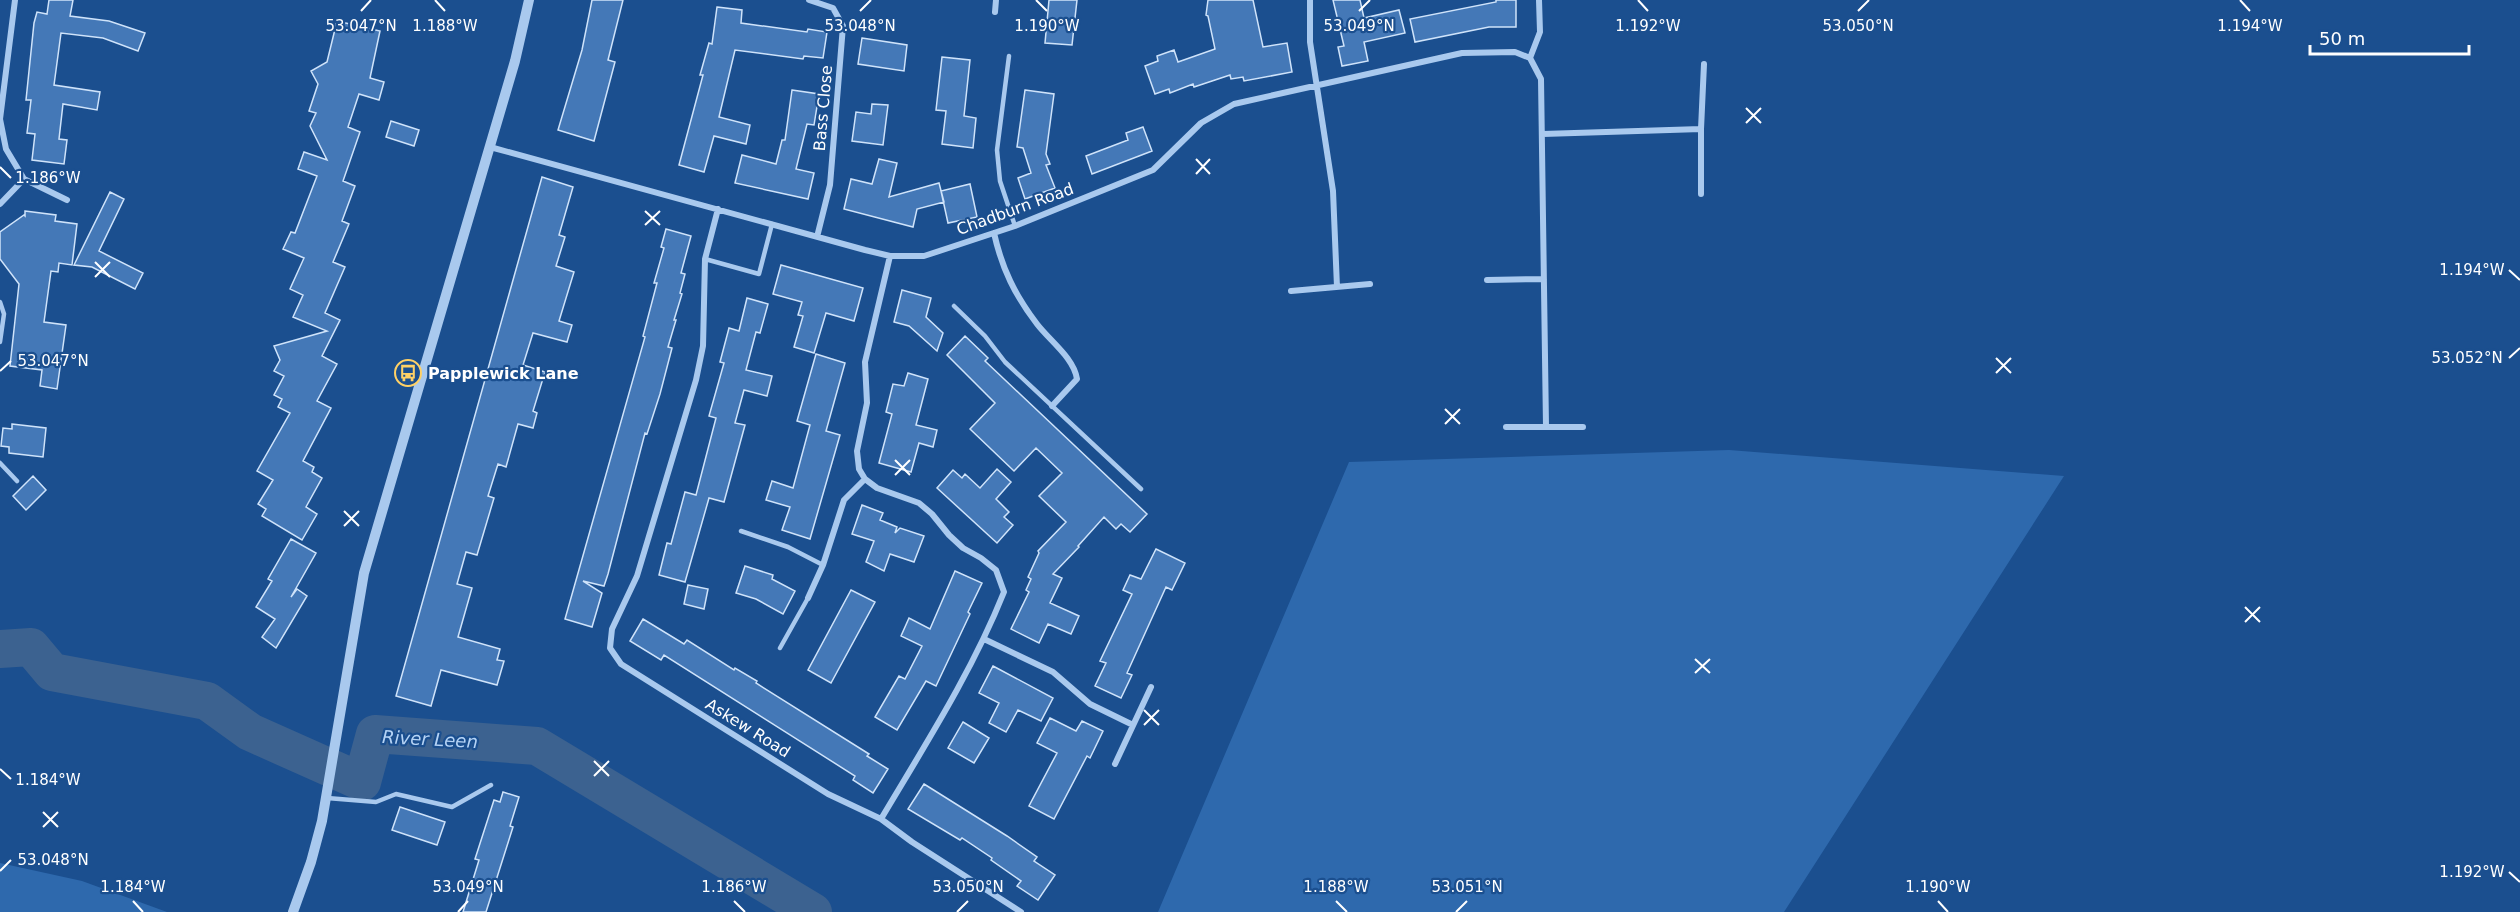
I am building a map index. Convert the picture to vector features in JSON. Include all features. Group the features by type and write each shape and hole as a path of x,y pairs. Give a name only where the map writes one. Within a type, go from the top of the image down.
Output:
{"street":[{"path":"15,0 0,119 6,149 24,179 67,200"},
{"path":"293,912 311,862 327,798 364,573 515,61 529,0"},
{"name":"Bass Close","path":"808,0 833,8 843,26 830,185 817,237"},
{"path":"995,12 996,0"},
{"path":"1310,0 1310,42 1333,191 1337,286"},
{"path":"1539,0 1540,32 1530,58 1541,79 1546,426"},
{"name":"Chadburn Road","path":"490,147 890,256 924,256 1016,226 1153,170 1201,123 1234,104 1462,53 1515,52 1530,58"},
{"path":"1701,194 1704,64"},
{"path":"1543,134 1701,129"},
{"path":"0,204 24,179"},
{"path":"705,259 718,210"},
{"path":"994,233 1001,263 1013,288 1037,324 1076,369 1077,379 1052,406"},
{"path":"881,819 984,639 1004,592 996,570 963,548 919,502 877,488 865,479 859,469 857,451 867,403 865,362 890,256"},
{"name":"Askew Road","path":"705,259 703,346 696,380 637,576 626,605 612,629 610,648 621,664 828,794 881,819 912,842 1021,912"},
{"path":"1487,280 1544,279"},
{"path":"1291,291 1370,284"},
{"path":"1506,427 1583,426"},
{"path":"808,598 823,565 844,500 865,479"},
{"path":"984,639 1053,672 1090,704 1133,725"},
{"path":"1115,764 1151,687"}],"lane":[{"path":"1009,56 997,150 1000,181 1016,226"},
{"path":"705,259 759,274 772,225"},
{"path":"0,302 4,314 0,342"},
{"path":"954,306 985,336 1005,362 1141,489"},
{"path":"0,463 17,481"},
{"path":"741,531 788,547 823,565"},
{"path":"780,648 808,598"},
{"path":"327,798 376,802 396,794 452,807 491,785"}],"shaded area":[{"path":"1729,450 2064,476 1784,912 1158,912 1349,462"},
{"path":"0,863 82,881 167,912 0,912"}],"building":[{"path":"49,0 73,0 70,16 109,21 145,33 138,51 103,38 61,33 54,85 100,92 97,110 63,104 59,139 67,140 64,164 32,160 35,134 27,133 31,100 26,100 34,23 37,12 47,14"},
{"path":"592,0 623,0 608,60 615,62 594,141 558,130 582,50"},
{"path":"1049,0 1077,0 1072,45 1045,43"},
{"path":"1208,0 1253,0 1263,47 1287,43 1292,72 1244,81 1243,77 1231,79 1230,75 1194,87 1193,84 1170,93 1169,89 1155,94 1145,66 1158,61 1157,56 1174,50 1178,62 1215,49 1206,15"},
{"path":"1333,0 1360,0 1364,18 1399,10 1405,33 1364,42 1368,61 1342,66 1338,47 1344,46"},
{"path":"1496,0 1516,0 1516,27 1489,27 1415,42 1410,19 1496,2"},
{"path":"717,7 742,10 741,23 807,32 808,29 827,32 823,58 804,56 803,59 735,50 719,117 750,125 746,144 714,136 704,172 679,165 703,75 700,75 709,43 712,44"},
{"path":"337,21 380,31 370,78 384,82 379,100 359,94 348,127 360,132 343,181 355,186 342,221 349,224 333,262 345,267 325,313 340,320 322,356 337,364 317,401 331,408 303,461 314,467 312,472 322,478 306,507 317,514 302,540 262,516 266,509 258,504 273,480 257,471 290,413 278,407 282,399 274,395 284,376 274,371 280,360 274,346 327,331 293,317 303,295 290,289 304,258 283,249 291,232 295,233 317,176 298,169 304,152 327,160 310,126 316,113 309,111 318,84 311,71 327,62"},
{"path":"862,38 907,45 904,71 858,64"},
{"path":"942,57 970,60 964,116 976,118 973,148 942,144 946,111 936,110"},
{"path":"792,90 819,94 814,125 807,124 796,169 814,173 808,199 735,183 742,155 776,164 782,140 785,140"},
{"path":"1025,90 1054,94 1046,154 1050,164 1046,165 1055,188 1025,199 1018,178 1031,173 1023,148 1017,147"},
{"path":"872,104 888,105 883,145 852,141 856,112 871,114"},
{"path":"391,121 419,130 414,146 386,137"},
{"path":"1143,127 1152,151 1092,174 1086,156 1128,140 1126,133"},
{"path":"879,159 897,163 889,197 939,183 944,202 917,209 913,227 844,209 851,179 872,184"},
{"path":"542,177 573,187 559,235 565,237 556,266 574,272 559,321 572,325 567,342 533,333 523,365 545,372 533,411 537,413 533,428 518,424 506,467 498,464 488,496 494,498 477,555 466,552 457,584 472,588 458,637 500,649 497,660 504,661 497,685 441,670 431,706 396,696"},
{"path":"970,184 977,217 948,223 941,191"},
{"path":"110,192 124,199 99,251 143,273 135,289 92,267 74,265"},
{"path":"25,211 56,215 55,221 77,224 72,265 59,263 58,272 51,271 44,322 66,325 57,389 40,386 42,370 10,366 19,284 0,259 0,232 25,216"},
{"path":"666,229 691,236 681,273 685,274 680,293 682,294 668,347 672,348 660,394 647,434 645,433 604,586 583,581 602,593 592,627 565,619 645,337 643,336 657,283 654,283 664,248 661,247"},
{"path":"781,265 863,288 854,321 826,313 814,353 794,347 803,316 798,315 802,302 773,294"},
{"path":"902,290 931,298 926,317 943,333 937,351 909,326 894,322"},
{"path":"747,298 768,304 760,333 756,332 746,370 772,376 767,396 744,390 735,423 745,425 724,502 709,498 685,582 659,575 667,543 671,544 685,492 696,495 716,418 709,416 724,363 720,362 729,328 739,331"},
{"path":"965,336 988,358 985,361 1147,514 1130,532 1121,524 1116,529 1104,517 1053,574 1062,578 1050,603 1079,616 1071,634 1048,624 1039,643 1011,629 1029,592 1026,590 1031,579 1028,577 1038,551 1066,522 1039,496 1062,473 1036,448 1014,471 970,429 995,403 947,355"},
{"path":"816,354 845,363 826,431 840,435 810,539 782,530 790,507 766,500 772,481 793,488 810,425 797,421"},
{"path":"908,373 928,379 916,425 937,430 933,447 919,443 911,472 879,463 892,414 886,412 893,384 904,386"},
{"path":"12,424 46,428 43,457 9,453 9,447 1,446 3,428 12,429"},
{"path":"997,469 1011,482 996,499 1009,512 1004,517 1013,525 997,543 937,488 953,470 962,478 965,474 980,488"},
{"path":"33,476 46,490 26,510 13,496"},
{"path":"862,505 883,513 880,520 897,527 895,533 900,528 924,536 914,562 890,554 884,571 866,562 874,541 852,534"},
{"path":"291,539 316,553 291,597 297,589 307,596 276,648 262,637 275,619 256,607 272,581 268,579"},
{"path":"1156,549 1185,563 1172,590 1166,587 1127,673 1132,675 1121,698 1095,686 1106,663 1100,661 1132,594 1123,590 1130,575 1141,579"},
{"path":"745,566 773,575 772,579 795,591 783,614 756,599 736,593"},
{"path":"955,571 982,583 936,686 926,681 897,730 875,717 899,676 905,679 922,646 901,636 909,618 930,629"},
{"path":"688,585 708,589 704,609 684,604"},
{"path":"851,590 875,602 831,683 808,670"},
{"path":"643,619 684,644 687,640 734,670 735,668 757,681 756,683 869,754 867,756 888,769 873,793 853,780 855,776 664,655 661,660 630,641"},
{"path":"993,666 1053,698 1041,721 1018,710 1006,732 989,723 999,703 979,693"},
{"path":"1050,718 1076,731 1082,721 1103,731 1090,758 1087,756 1054,819 1029,806 1057,753 1037,743"},
{"path":"963,722 989,738 974,763 948,748"},
{"path":"924,784 1007,836 1037,857 1034,861 1055,875 1038,900 1017,886 1021,881 991,860 992,858 962,838 960,840 908,809"},
{"path":"503,792 519,797 510,826 513,827 486,912 463,912 479,860 475,859 494,800 500,802"},
{"path":"400,807 445,822 437,845 392,830"}],"waterway":[{"name":"River Leen","path":"0,649 31,647 52,672 207,701 250,732 362,782 375,734 537,746 813,912"}],"place":[{"name":"Papplewick Lane","path":"408,373"}]}
